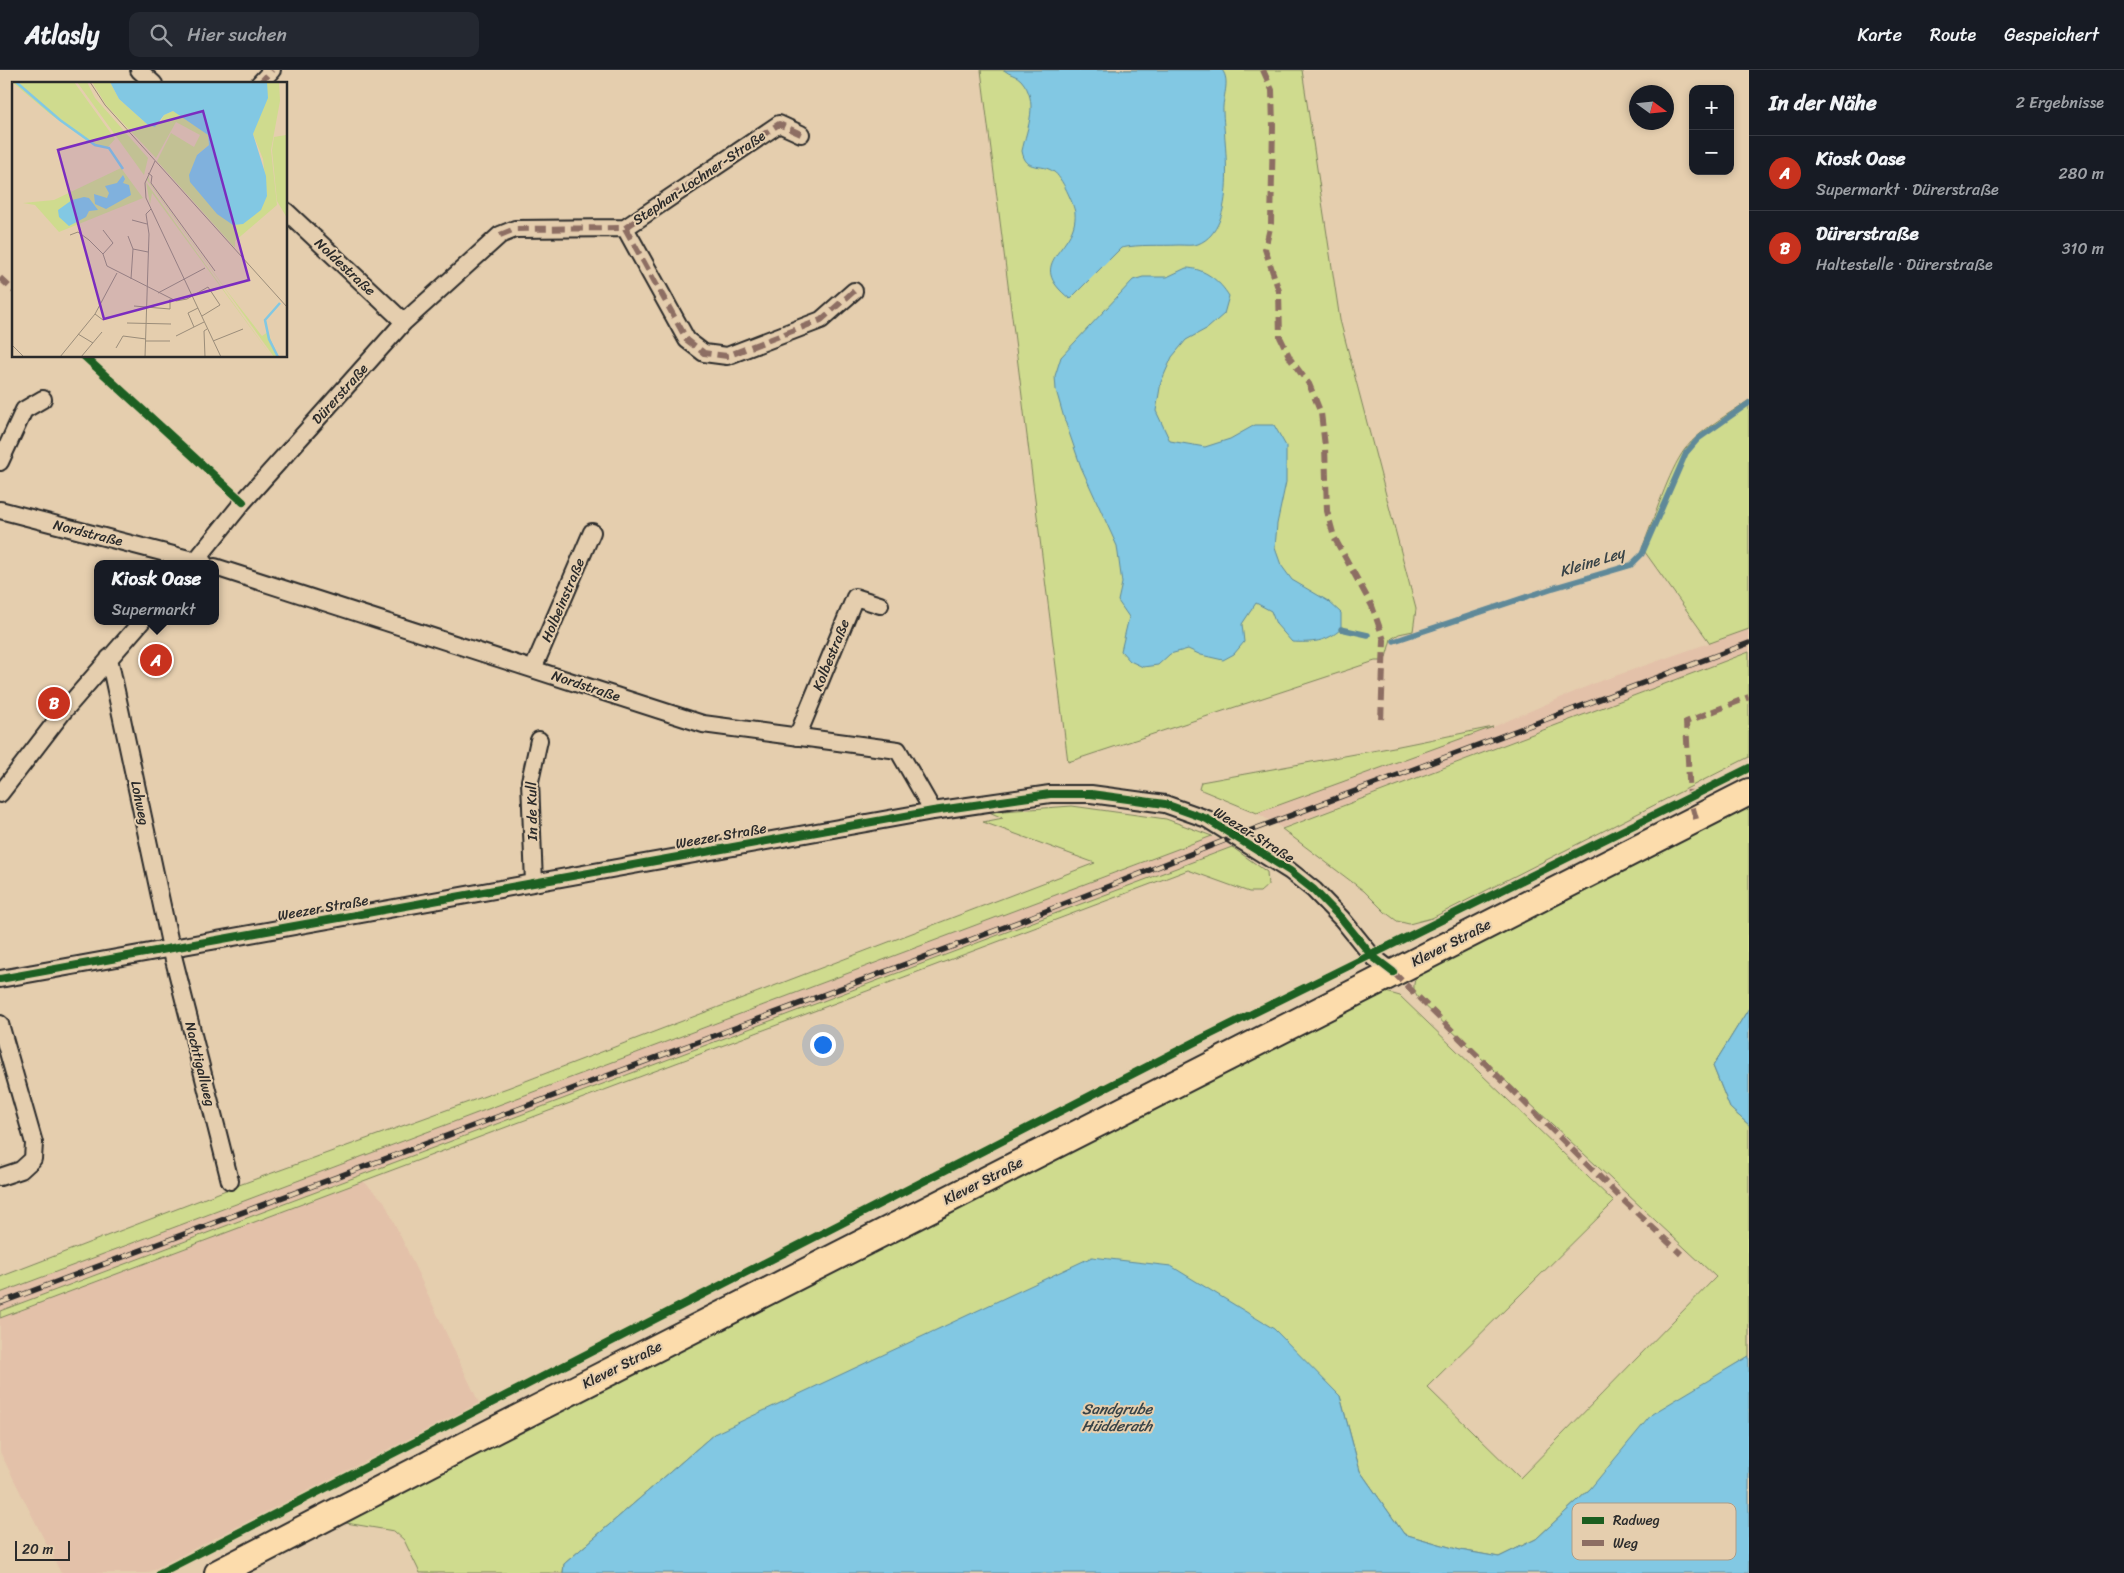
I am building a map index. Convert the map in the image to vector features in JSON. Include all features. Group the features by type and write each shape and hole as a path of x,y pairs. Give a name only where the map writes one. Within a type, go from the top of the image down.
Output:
{"main road":[{"name":"Klever Straße","path":"218,1573 1749,792"}],"street":[{"path":"139,70 152,82"},
{"name":"Stephan-Lochner-Straße","path":"500,235 515,229 625,228 779,124 801,134"},
{"name":"Noldestraße","path":"288,213 404,322"},
{"name":"Stephan-Lochner-Straße","path":"625,228 687,340 704,353 727,356 820,320 854,291"},
{"name":"Dürerstraße","path":"200,560 243,502 404,322 500,235"},
{"path":"0,462 24,410 43,399"},
{"name":"Nordstraße","path":"0,510 187,560"},
{"name":"Holbeinstraße","path":"533,669 592,532"},
{"name":"Nordstraße","path":"219,568 703,724 898,750 933,811"},
{"name":"Kolbestraße","path":"797,737 855,598 880,604"},
{"path":"0,794 63,712 138,625"},
{"name":"Lohweg","path":"109,658 171,948"},
{"name":"In de Kull","path":"534,883 530,781 539,740"},
{"name":"Weezer Straße","path":"0,979 933,811 1050,794 1091,794 1165,804 1207,819 1290,871 1314,890 1342,919 1372,956 1393,972"},
{"name":"Nachtigallweg","path":"171,948 230,1181"},
{"path":"0,1024 34,1143 33,1159 21,1170 0,1178"}],"shaded area":[{"path":"1749,629 1749,652 1282,828 1257,813 1493,727 1595,683"},
{"path":"1212,836 1232,847 0,1311 0,1293"},
{"path":"363,1181 384,1201 479,1403 147,1573 61,1573 0,1452 0,1318"}],"green space":[{"path":"981,70 1302,70 1340,320 1416,609 1413,631 1399,634 1391,639 1385,661 1375,661 1068,762"},
{"path":"1749,400 1749,629 1710,643 1642,548 1667,483 1685,449 1707,429"},
{"path":"1749,652 1749,757 1432,918 1409,924 1397,921 1364,891 1282,829"},
{"path":"1493,727 1257,813 1199,789 1201,782"},
{"path":"1749,805 1749,1008 1713,1066 1730,1108 1749,1125 1749,1356 1728,1369 1575,1503 1572,1503 1572,1506 1536,1539 1499,1557 1460,1550 1404,1534 1360,1471 1340,1396 714,1434 564,1564 563,1573 420,1573 404,1540 394,1531 340,1522 1386,992 1400,996 1614,1202 1427,1387 1520,1478 1716,1277 1420,1001 1414,988 1417,975"},
{"path":"1072,806 1166,819 1212,836 0,1293 0,1277 239,1185 510,1087 1095,863 983,822 1003,818 989,812"},
{"path":"1232,847 1267,872 1268,885 1260,892 1249,892 1188,870 0,1318 0,1311"}],"water":[{"path":"1004,70 1222,70 1226,79 1223,111 1226,184 1224,203 1219,221 1211,235 1194,245 1121,248 1070,299 1057,286 1051,275 1051,265 1074,226 1074,209 1067,191 1057,175 1049,169 1030,165 1024,158 1022,151 1029,124 1030,97 1027,88 1021,80"},
{"path":"1186,268 1199,270 1211,276 1229,296 1224,314 1208,328 1186,340 1172,357 1161,382 1156,411 1170,441 1205,447 1230,439 1255,425 1274,425 1286,446 1286,482 1277,524 1275,548 1281,565 1292,580 1328,601 1341,613 1341,629 1330,637 1318,641 1292,642 1276,624 1271,611 1256,603 1242,624 1244,642 1234,654 1223,660 1201,655 1188,649 1170,654 1158,665 1143,667 1130,661 1121,651 1129,617 1118,601 1122,583 1117,546 1081,467 1056,390 1055,376 1061,357 1133,280 1143,277 1167,277"},
{"path":"1749,1008 1749,1125 1730,1108 1713,1066"},
{"name":"Sandgrube Hüdderath","path":"1092,1257 1171,1266 1274,1329 1340,1396 1360,1471 1404,1534 1460,1550 1499,1557 1536,1539 1572,1506 1572,1560 1736,1560 1736,1503 1575,1503 1590,1489 1652,1414 1749,1356 1749,1573 563,1573 564,1564 714,1434"}],"waterway":[{"name":"Kleine Ley","path":"1394,641 1553,588 1631,565 1642,554 1686,453 1698,439 1749,403"},
{"name":"Kleine Ley","path":"1341,629 1368,635"}],"railway":[{"path":"0,1303 1018,922 1236,836 1749,643"}],"marked path":[{"path":"261,82 272,70"},
{"path":"1263,70 1272,90 1273,126 1271,224 1265,249 1279,291 1280,337 1291,360 1309,384 1321,413 1325,446 1327,511 1334,537 1372,606 1384,640 1381,722"},
{"path":"500,235 515,229 625,228 779,124 801,134"},
{"path":"625,228 687,340 704,353 727,356 821,320 854,291"},
{"path":"0,278 12,289"},
{"path":"1696,819 1690,798 1686,722 1749,697"},
{"path":"1393,972 1622,1199 1681,1254"}],"cycle path":[{"path":"86,358 243,502"},
{"path":"160,1573 1195,1042 1749,768"},
{"path":"0,979 933,811 1050,794 1091,794 1165,804 1207,819 1290,871 1314,890 1342,919 1372,956 1393,972"}],"place":[{"name":"Kiosk Oase","path":"156,660"},
{"name":"Dürerstraße","path":"54,703"}]}
